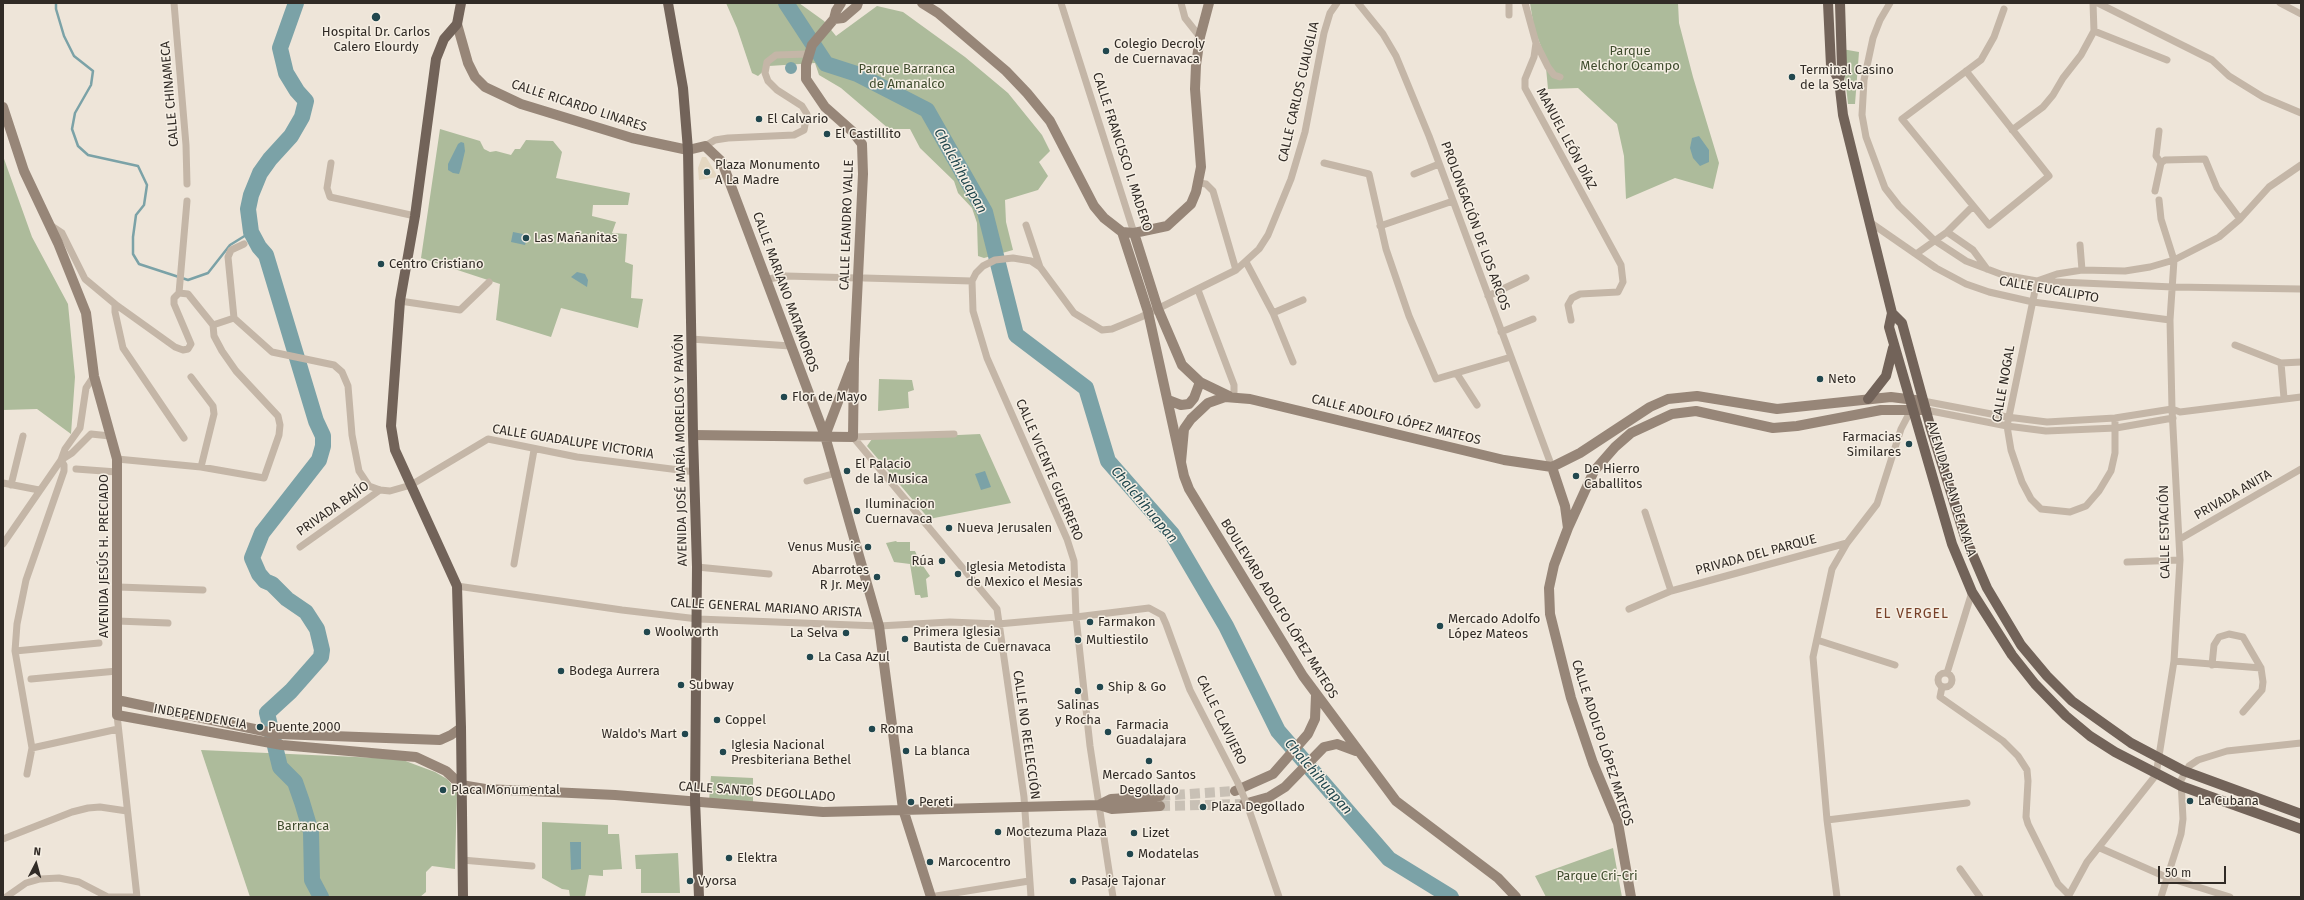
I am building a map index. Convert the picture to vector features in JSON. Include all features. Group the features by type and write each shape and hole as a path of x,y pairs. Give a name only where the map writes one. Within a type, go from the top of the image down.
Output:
{"main road":[{"path":"461,3 457,24 444,40 436,59 415,216 400,301 391,426 395,450 457,586 461,728 462,897"},
{"name":"AVENIDA JOSÉ MARÍA MORELOS Y PAVÓN","path":"668,3 679,62 688,150 698,618 695,800 699,897"},
{"name":"AVENIDA PLAN DE AYALA","path":"1828,3 1831,66 1839,80 1848,139 1871,223 1892,313 1889,327 1893,346 1952,544 1972,592 2012,655 2035,684 2066,716 2090,736 2156,775 2181,786 2301,829"},
{"name":"AVENIDA PLAN DE AYALA","path":"1839,80 1842,67 1840,3"},
{"name":"AVENIDA PLAN DE AYALA","path":"1892,313 1902,323 1924,405 1965,537 1987,588 2021,645 2072,701 2107,727 2158,759 2184,771 2301,814"},
{"path":"1868,399 1886,376 1893,346"}],"street":[{"name":"CALLE CHINAMECA","path":"174,3 188,184"},
{"path":"688,150 705,146 715,140 794,135 804,130 806,114 802,106 777,90 768,81 765,73 767,62 776,55 810,50 833,20 841,3"},
{"path":"833,20 843,18 857,6 858,3"},
{"path":"922,3 938,13 1006,71 1027,93 1050,121 1094,206 1104,218 1122,232 1134,233 1167,226 1191,204 1199,183 1200,167 1195,89 1200,37 1209,3"},
{"name":"CALLE FRANCISCO I. MADERO","path":"1061,3 1158,309"},
{"path":"1181,3 1185,18 1200,37"},
{"name":"CALLE CARLOS CUAUGLIA","path":"976,273 989,262 1013,258 1031,261 1040,267 1074,313 1102,330 1112,329 1148,312 1158,309 1236,270 1259,249 1268,235 1300,154 1324,33 1330,13 1337,3"},
{"name":"PROLONGACIÓN DE LOS ARCOS","path":"1358,3 1383,34 1396,56 1439,164 1552,467"},
{"path":"1509,3 1509,15"},
{"name":"MANUEL LEÓN DÍAZ","path":"1525,3 1536,43 1534,57 1525,79 1525,88 1621,265 1623,282 1618,292 1580,294 1572,298 1568,305 1571,320"},
{"path":"1890,3 1880,20 1873,38 1865,75 1862,115 1866,137 1885,188 1899,206 1934,240 1966,261 2003,274 2036,281 2173,287 2301,289"},
{"path":"2012,130 2043,107 2081,55 2094,31 2093,3"},
{"path":"2098,3 2212,60 2229,76 2263,97 2301,113"},
{"path":"2280,3 2301,14"},
{"path":"1966,71 2049,176 1988,225 1902,119 1966,71 1981,60 1994,37 2004,9"},
{"name":"CALLE RICARDO LINARES","path":"457,24 468,63 475,77 485,87 521,104 632,138 688,150"},
{"path":"2094,31 2167,60"},
{"path":"1536,43 1548,67 1554,75 1560,77"},
{"name":"CALLE LEANDRO VALLE","path":"810,50 806,78 814,93 825,107 852,131 862,144 863,174 861,278 854,359 853,437"},
{"name":"AVENIDA JESÚS H. PRECIADO","path":"3,107 24,171 50,225 86,313 94,376 117,459 117,715 137,897"},
{"path":"2159,131 2156,156 2161,163"},
{"name":"CALLE MARIANO MATAMOROS","path":"705,146 722,162 728,174 768,279 790,346 825,436 879,626 902,809 930,897"},
{"path":"2155,191 2161,163 2165,160 2205,159 2217,188 2240,219"},
{"path":"332,163 327,188 330,197 415,216"},
{"path":"1324,163 1369,174 1380,226 1409,316 1436,378 1457,374 1511,357"},
{"path":"1414,174 1439,164"},
{"path":"2036,281 2057,274 2082,270 2125,271 2174,260 2219,237 2240,219 2269,187 2301,165"},
{"path":"1199,183 1206,184 1213,191 1236,270"},
{"name":"CALLE ESTACIÓN","path":"2156,775 2174,660 2180,560 2172,409 2170,320 2174,260 2161,219 2159,200"},
{"path":"50,225 62,233 85,279 115,304 175,347 183,350 188,349 190,344 174,304 174,298 179,293 187,201"},
{"path":"1380,226 1453,201"},
{"path":"1916,254 1947,232 1973,206"},
{"name":"CALLE EUCALIPTO","path":"1871,223 1916,254 1966,284 1989,292 2033,302 2170,320"},
{"path":"1026,225 1040,267"},
{"name":"CALLE FRANCISCO I. MADERO","path":"1122,232 1148,312"},
{"path":"1947,232 1973,250 1986,269"},
{"path":"244,244 231,250 228,258 234,318 272,352 334,365 342,372 348,386 352,435 359,471 369,486 380,490"},
{"path":"2080,245 2082,270"},
{"path":"1246,262 1273,313 1293,362"},
{"name":"CALLE VICENTE GUERRERO","path":"976,273 972,281 973,311 987,358 1067,539 1074,561 1076,618 1099,805 1113,897"},
{"path":"768,279 786,276 972,281"},
{"path":"1488,296 1526,278"},
{"name":"CALLE NOGAL","path":"2036,281 2033,302 2007,417 2007,426 2011,450 2022,482 2031,499 2041,509 2057,512 2070,512 2086,506 2099,491 2110,471 2115,453 2115,418"},
{"path":"400,301 460,310 489,282"},
{"path":"1198,290 1234,385 1234,397"},
{"path":"117,459 201,467 264,478 279,435 280,425 278,416 236,370 222,351 214,336 213,325 188,294 179,293"},
{"path":"1273,313 1303,300"},
{"path":"115,304 115,312 123,348 184,438"},
{"name":"CALLE ADOLFO LÓPEZ MATEOS","path":"1158,309 1182,365 1200,382 1215,391 1234,397 1250,399 1337,418 1504,460 1552,467 1565,506 1568,528"},
{"name":"BOULEVARD ADOLFO LÓPEZ MATEOS","path":"1148,312 1180,462 1189,488 1316,695 1396,801 1498,878 1516,897"},
{"path":"213,325 234,318"},
{"path":"1501,332 1533,319"},
{"path":"691,339 790,346"},
{"path":"2235,345 2281,362 2301,362"},
{"path":"825,436 854,359"},
{"path":"2281,362 2284,398"},
{"path":"1457,374 1477,405"},
{"path":"3,544 61,460 65,448 80,428 86,388 94,376"},
{"path":"191,377 213,406 214,414 201,467"},
{"path":"1168,400 1181,406 1188,404 1194,398 1200,382"},
{"path":"1552,467 1580,453 1650,407 1668,398 1697,396 1777,409 1794,409 1868,399 1909,398 1924,405 1981,420 2007,426 2046,430 2116,428 2173,418 2180,412"},
{"name":"CALLE ADOLFO LÓPEZ MATEOS","path":"1180,462 1184,429 1198,410 1217,398 1234,397"},
{"path":"1924,405 2047,422 2115,418 2172,409 2180,412 2301,397"},
{"name":"CALLE ADOLFO LÓPEZ MATEOS","path":"1631,897 1618,823 1593,763 1571,698 1550,614 1549,588 1554,565 1568,528 1594,471 1615,447 1631,433 1672,414 1696,412 1773,428 1797,426 1881,410 1912,408 1924,405"},
{"path":"1837,897 1827,820 1813,657 1832,569 1847,543 1877,504 1900,428 1912,408"},
{"path":"1981,420 1982,412"},
{"path":"61,460 72,453 91,434 110,436"},
{"path":"693,435 853,437 954,434"},
{"path":"11,485 23,436"},
{"name":"CALLE NO REELECCIÓN","path":"853,437 997,609 1024,808 1031,897"},
{"name":"CALLE GUADALUPE VICTORIA","path":"380,490 390,491 411,485 488,439 534,450 577,457 695,472"},
{"path":"514,564 534,450"},
{"path":"27,774 32,748 15,651 16,624 26,580 64,471 64,465 61,460"},
{"path":"76,469 117,472"},
{"name":"PRIVADA ANITA","path":"2180,539 2300,471"},
{"path":"807,481 836,473"},
{"path":"3,483 39,490"},
{"name":"PRIVADA BAJÍO","path":"300,548 380,490"},
{"path":"1645,512 1671,591"},
{"name":"PRIVADA DEL PARQUE","path":"1628,609 1671,591 1847,543"},
{"path":"2127,562 2180,560"},
{"path":"697,567 770,574"},
{"name":"CALLE GENERAL MARIANO ARISTA","path":"457,586 622,610 698,618 879,626 950,622 998,624 1076,618"},
{"path":"118,587 203,590"},
{"path":"1972,592 1947,673 1939,675 1937,679 1942,687 1940,697 2003,742 2018,756 2024,766 2028,781 2026,817 2028,824 2058,884 2068,896 2087,862 2100,848 2156,775"},
{"name":"CALLE CLAVIJERO","path":"1076,618 1142,607 1149,608 1162,615 1172,636 1190,690 1246,805 1279,897"},
{"path":"117,621 168,623"},
{"path":"2212,665 2214,645 2219,637 2229,634 2243,637 2261,668 2263,682 2262,690 2243,712"},
{"path":"1817,640 1895,665"},
{"path":"15,651 99,643"},
{"path":"2174,660 2212,665 2261,668"},
{"path":"31,679 117,671"},
{"path":"1237,787 1264,780 1280,767 1308,734 1315,719 1316,695"},
{"name":"INDEPENDENCIA","path":"117,700 162,711 278,734 374,739 440,740 461,728"},
{"name":"INDEPENDENCIA","path":"117,715 282,745 416,757 446,771 461,785"},
{"path":"32,748 118,729"},
{"path":"2161,897 2166,877 2181,834 2183,819 2181,786 2184,771 2198,760 2227,751 2301,743"},
{"path":"1246,805 1269,797 1291,783 1324,747 1337,744 1358,752"},
{"name":"CALLE SANTOS DEGOLLADO","path":"461,785 485,789 695,800 711,804 823,812 1099,805 1111,799 1160,801"},
{"path":"1827,820 1967,803"},
{"path":"3,839 72,812 88,808 100,807 127,811"},
{"path":"2100,848 2166,877 2230,897"},
{"path":"462,860 532,866"},
{"path":"1960,869 1980,897"},
{"path":"6,897 26,883 40,879 59,878 79,882 108,897 137,897"},
{"path":"930,897 1029,881"}],"green space":[{"name":"Parque Barranca de Amanalco","path":"726,3 799,3 824,21 836,36 877,6 903,12 965,57 1008,93 1042,135 1050,151 1039,162 1048,176 1038,190 1005,200 1006,222 1013,250 984,258 978,256 977,223 972,208 958,193 954,181 920,148 910,129 889,129 841,88 819,75 815,63 769,66 758,76 752,73 737,28"},
{"name":"Parque Melchor Ocampo","path":"1530,3 1678,3 1679,23 1693,77 1719,163 1713,189 1675,178 1626,199 1624,156 1617,124 1578,88 1548,89 1545,57 1534,28"},
{"path":"1842,49 1859,52 1855,104 1848,104"},
{"path":"440,129 480,141 484,149 490,152 496,151 511,155 515,149 520,149 526,140 553,141 562,152 556,178 630,193 628,205 593,205 592,216 616,222 612,233 627,234 625,262 633,265 631,298 643,299 638,328 561,308 551,337 496,320 500,284 421,258"},
{"path":"3,156 32,237 68,304 75,377 71,434 37,409 3,410"},
{"path":"879,379 912,380 914,390 908,392 909,408 878,411"},
{"path":"980,434 1011,503 929,519 867,446 872,439"},
{"path":"896,541 910,542 910,551 915,551 919,560 930,576 926,579 928,597 921,598 920,595 915,595 910,564 894,562 886,543"},
{"name":"Barranca","path":"201,750 400,759 435,772 447,779 457,790 455,869 432,866 426,872 426,892 420,897 250,897"},
{"path":"711,776 753,778 753,803 709,801"},
{"path":"542,822 608,825 608,834 619,834 622,869 603,870 603,876 589,875 585,897 570,897 569,890 562,889 542,878"},
{"name":"Parque Cri-Cri","path":"1613,848 1622,897 1546,897 1535,876"},
{"path":"678,853 680,893 641,893 641,869 636,869 635,855"}],"shaded area":[{"name":"Plaza Monumento A La Madre","path":"702,157 706,157 718,177 699,180 698,168"}],"water":[{"path":"789,62 793,62 797,68 793,74 789,74 785,70 785,66"},
{"path":"1699,136 1709,150 1709,162 1700,166 1693,158 1690,148 1692,138"},
{"path":"461,142 464,143 465,151 459,174 448,170 448,164 458,144"},
{"path":"513,232 528,235 525,245 511,242"},
{"path":"577,272 585,274 588,280 587,287 571,277"},
{"path":"985,471 991,487 981,490 975,474"},
{"path":"570,842 581,842 581,869 571,870"}],"waterway":[{"path":"56,3 56,9 64,36 74,56 93,71 91,85 75,113 72,129 78,146 88,155 138,166 147,185 144,205 136,215 133,237 133,254 139,264 188,280 208,273 230,245 251,232"},
{"path":"296,3 280,48 286,73 297,91 306,101 302,117 291,136 270,159 260,173 251,195 248,209 251,232 259,247 266,255 316,421 323,436 323,446 319,460 262,533 252,558 259,574 265,581 272,584 287,599 306,612 317,629 322,650 321,657 291,691 267,713 280,767 295,782 311,832 312,880 321,897"},
{"name":"Chalchihuapan","path":"786,3 826,64 857,74 927,110 985,212 1016,335 1086,388 1108,461 1172,534 1226,626 1278,731 1389,859 1451,897"}],"tunnel":[{"path":"1160,796 1235,791"},
{"path":"1160,806 1244,804"}],"place":[{"name":"Hospital Dr. Carlos Calero Elourdy","path":"376,17"},
{"name":"Colegio Decroly de Cuernavaca","path":"1106,51"},
{"name":"Terminal Casino de la Selva","path":"1792,77"},
{"name":"El Calvario","path":"759,119"},
{"name":"El Castillito","path":"827,134"},
{"name":"Plaza Monumento A La Madre","path":"707,172"},
{"name":"Las Mañanitas","path":"526,238"},
{"name":"Centro Cristiano","path":"381,264"},
{"name":"Neto","path":"1820,379"},
{"name":"Flor de Mayo","path":"784,397"},
{"name":"Farmacias Similares","path":"1909,444"},
{"name":"El Palacio de la Musica","path":"847,471"},
{"name":"De Hierro Caballitos","path":"1576,476"},
{"name":"Iluminacion Cuernavaca","path":"857,511"},
{"name":"Nueva Jerusalen","path":"949,528"},
{"name":"Venus Music","path":"868,547"},
{"name":"Rúa","path":"942,561"},
{"name":"Iglesia Metodista de Mexico el Mesias","path":"958,574"},
{"name":"Abarrotes R Jr. Mey","path":"877,577"},
{"name":"Farmakon","path":"1090,622"},
{"name":"Mercado Adolfo López Mateos","path":"1440,626"},
{"name":"Woolworth","path":"647,632"},
{"name":"La Selva","path":"846,633"},
{"name":"Primera Iglesia Bautista de Cuernavaca","path":"905,639"},
{"name":"Multiestilo","path":"1078,640"},
{"name":"La Casa Azul","path":"810,657"},
{"name":"Bodega Aurrera","path":"561,671"},
{"name":"Subway","path":"681,685"},
{"name":"Ship & Go","path":"1100,687"},
{"name":"Salinas y Rocha","path":"1078,691"},
{"name":"Coppel","path":"717,720"},
{"name":"Puente 2000","path":"260,727"},
{"name":"Roma","path":"872,729"},
{"name":"Farmacia Guadalajara","path":"1108,732"},
{"name":"Waldo's Mart","path":"685,734"},
{"name":"La blanca","path":"906,751"},
{"name":"Iglesia Nacional Presbiteriana Bethel","path":"723,752"},
{"name":"Mercado Santos Degollado","path":"1149,761"},
{"name":"Placa Monumental","path":"443,790"},
{"name":"La Cubana","path":"2190,801"},
{"name":"Pereti","path":"911,802"},
{"name":"Plaza Degollado","path":"1203,807"},
{"name":"Moctezuma Plaza","path":"998,832"},
{"name":"Lizet","path":"1134,833"},
{"name":"Modatelas","path":"1130,854"},
{"name":"Elektra","path":"729,858"},
{"name":"Marcocentro","path":"930,862"},
{"name":"Vyorsa","path":"690,881"},
{"name":"Pasaje Tajonar","path":"1073,881"}],"district":[{"name":"EL VERGEL","path":"1912,614"}]}
